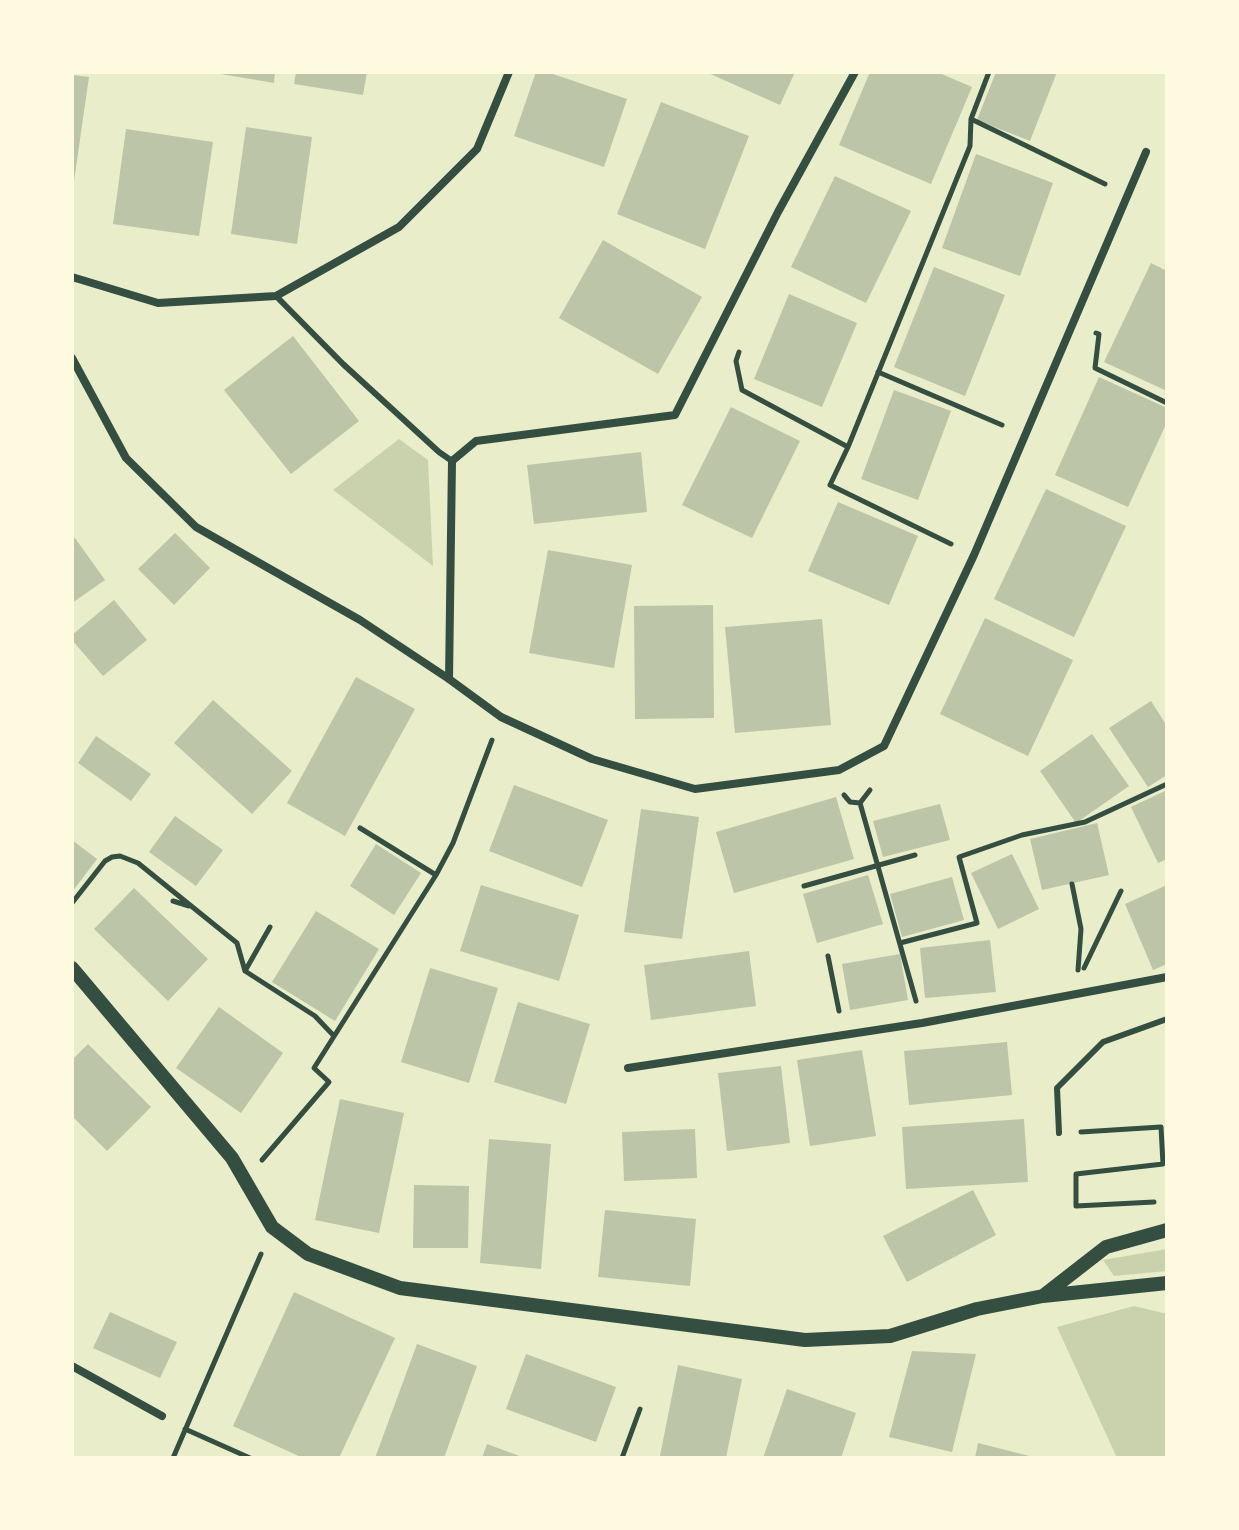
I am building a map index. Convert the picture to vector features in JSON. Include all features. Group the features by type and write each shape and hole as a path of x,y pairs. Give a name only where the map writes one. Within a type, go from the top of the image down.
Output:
{"street":[{"path":"72,277 158,303 276,296 399,227 477,149 509,72"},
{"path":"449,679 452,461 476,441 675,415 778,212 855,72"},
{"path":"72,358 126,458 196,527 360,620 501,717 592,759 695,789 839,770 884,746 974,555 1146,152"},
{"path":"72,968 232,1158 272,1227 308,1254 400,1288 805,1340 890,1336 977,1309 1043,1296 1167,1283"},
{"path":"628,1068 922,1023 1167,977"},
{"path":"1043,1296 1106,1247 1167,1230"},
{"path":"72,1366 162,1416"}],"lane":[{"path":"276,296 343,364 452,461"},
{"path":"1059,1133 1057,1088 1103,1042 1167,1019"}],"path":[{"path":"926,531 830,485 970,146 971,119 989,72"},
{"path":"971,119 1128,195"},
{"path":"1099,334 1095,368 1167,403"},
{"path":"736,361 742,390 848,447"},
{"path":"878,372 1025,435"},
{"path":"232,1158 246,1145 262,1160 329,1082 314,1068 436,875 453,843 501,717"},
{"path":"839,770 844,795 850,802 860,803"},
{"path":"900,943 977,923 959,857 1022,835 1085,822 1167,784"},
{"path":"860,803 870,790"},
{"path":"860,803 922,1023"},
{"path":"360,828 436,875"},
{"path":"804,886 915,855"},
{"path":"72,903 105,861 120,856 138,863 237,943 245,971 315,1016 334,1036"},
{"path":"1072,884 1081,929 1079,967"},
{"path":"1072,995 1121,891"},
{"path":"173,901 194,908"},
{"path":"245,971 270,927"},
{"path":"828,956 843,1035"},
{"path":"1059,1133 1161,1127 1163,1164 1076,1174 1076,1206 1151,1202"},
{"path":"173,1458 272,1227"},
{"path":"622,1458 640,1409"},
{"path":"162,1416 250,1458"}],"green space":[{"path":"399,439 428,460 433,566 333,490"},
{"path":"1167,1249 1167,1271 1114,1276 1103,1260"},
{"path":"1134,1306 1167,1314 1167,1458 1117,1458 1057,1327"}],"building":[{"path":"275,72 274,83 221,74"},
{"path":"296,72 367,72 363,95 294,84"},
{"path":"536,72 547,72 627,99 604,167 514,136"},
{"path":"706,72 795,72 780,105"},
{"path":"870,72 937,72 972,87 931,184 839,145"},
{"path":"996,72 1057,72 1030,141 977,120"},
{"path":"72,75 89,77 74,181 72,181"},
{"path":"661,102 749,136 705,249 617,214"},
{"path":"246,127 312,137 297,244 231,234"},
{"path":"126,129 213,142 199,236 113,224"},
{"path":"976,154 1053,183 1020,276 942,248"},
{"path":"835,176 911,211 866,303 791,267"},
{"path":"603,240 702,297 658,374 559,318"},
{"path":"1151,263 1167,271 1167,391 1104,362"},
{"path":"934,267 1005,295 965,396 894,367"},
{"path":"789,294 857,323 822,407 754,379"},
{"path":"293,336 359,421 291,474 224,390"},
{"path":"1099,377 1167,408 1167,422 1128,507 1055,475"},
{"path":"894,390 951,411 918,500 861,479"},
{"path":"731,407 800,441 752,538 682,505"},
{"path":"641,452 647,512 534,524 527,465"},
{"path":"1046,489 1126,526 1074,637 994,599"},
{"path":"838,502 918,536 889,605 808,571"},
{"path":"175,533 210,568 174,605 138,569"},
{"path":"75,538 105,580 72,603 72,540"},
{"path":"548,550 632,565 614,668 529,653"},
{"path":"114,600 147,640 103,676 72,640 72,635"},
{"path":"713,605 714,718 635,719 634,606"},
{"path":"985,618 1073,660 1028,756 940,714"},
{"path":"822,619 831,725 735,733 725,627"},
{"path":"356,677 415,709 345,836 287,803"},
{"path":"213,700 292,771 252,814 174,743"},
{"path":"1151,701 1167,726 1167,775 1148,787 1109,728"},
{"path":"1092,734 1129,786 1076,823 1040,771"},
{"path":"96,736 151,774 131,801 78,763"},
{"path":"514,785 608,820 582,887 489,851"},
{"path":"1167,790 1167,859 1158,863 1131,807"},
{"path":"836,797 854,859 734,893 716,832"},
{"path":"940,804 950,840 883,857 873,821"},
{"path":"641,809 699,817 682,939 624,932"},
{"path":"175,816 223,850 196,886 149,852"},
{"path":"1097,823 1109,875 1042,890 1030,839"},
{"path":"72,840 97,859 72,892"},
{"path":"376,844 421,873 394,915 350,886"},
{"path":"1012,854 1039,909 998,929 971,873"},
{"path":"868,875 883,924 817,943 803,894"},
{"path":"952,877 964,920 902,937 890,894"},
{"path":"481,885 579,915 559,981 460,951"},
{"path":"1167,885 1167,964 1153,970 1125,904"},
{"path":"134,888 208,959 168,1001 94,929"},
{"path":"316,911 379,949 335,1021 272,982"},
{"path":"990,940 996,992 925,998 920,948"},
{"path":"749,951 756,1006 651,1020 644,965"},
{"path":"900,954 908,1000 850,1010 842,964"},
{"path":"430,968 498,988 469,1083 401,1062"},
{"path":"518,1002 590,1024 566,1104 494,1082"},
{"path":"219,1007 283,1053 241,1113 176,1068"},
{"path":"1007,1042 1012,1095 909,1105 904,1051"},
{"path":"88,1044 151,1107 107,1151 72,1116 72,1060"},
{"path":"862,1050 876,1136 810,1146 797,1060"},
{"path":"781,1066 790,1143 727,1151 718,1073"},
{"path":"340,1099 404,1113 379,1233 315,1220"},
{"path":"1024,1119 1028,1182 906,1189 902,1127"},
{"path":"695,1129 697,1178 624,1181 622,1132"},
{"path":"489,1139 551,1144 541,1269 480,1263"},
{"path":"414,1185 469,1186 468,1248 413,1248"},
{"path":"973,1190 996,1235 907,1282 883,1236"},
{"path":"605,1210 696,1219 690,1286 598,1277"},
{"path":"294,1292 395,1338 339,1458 303,1458 233,1426"},
{"path":"110,1312 177,1342 160,1378 93,1348"},
{"path":"417,1344 477,1366 444,1458 375,1458"},
{"path":"912,1351 976,1354 952,1452 889,1437"},
{"path":"526,1354 616,1387 596,1442 506,1409"},
{"path":"678,1365 742,1379 726,1458 660,1456"},
{"path":"787,1389 856,1413 841,1458 763,1458"},
{"path":"978,1443 1033,1457 975,1458"},
{"path":"487,1444 525,1458 482,1458"}]}
